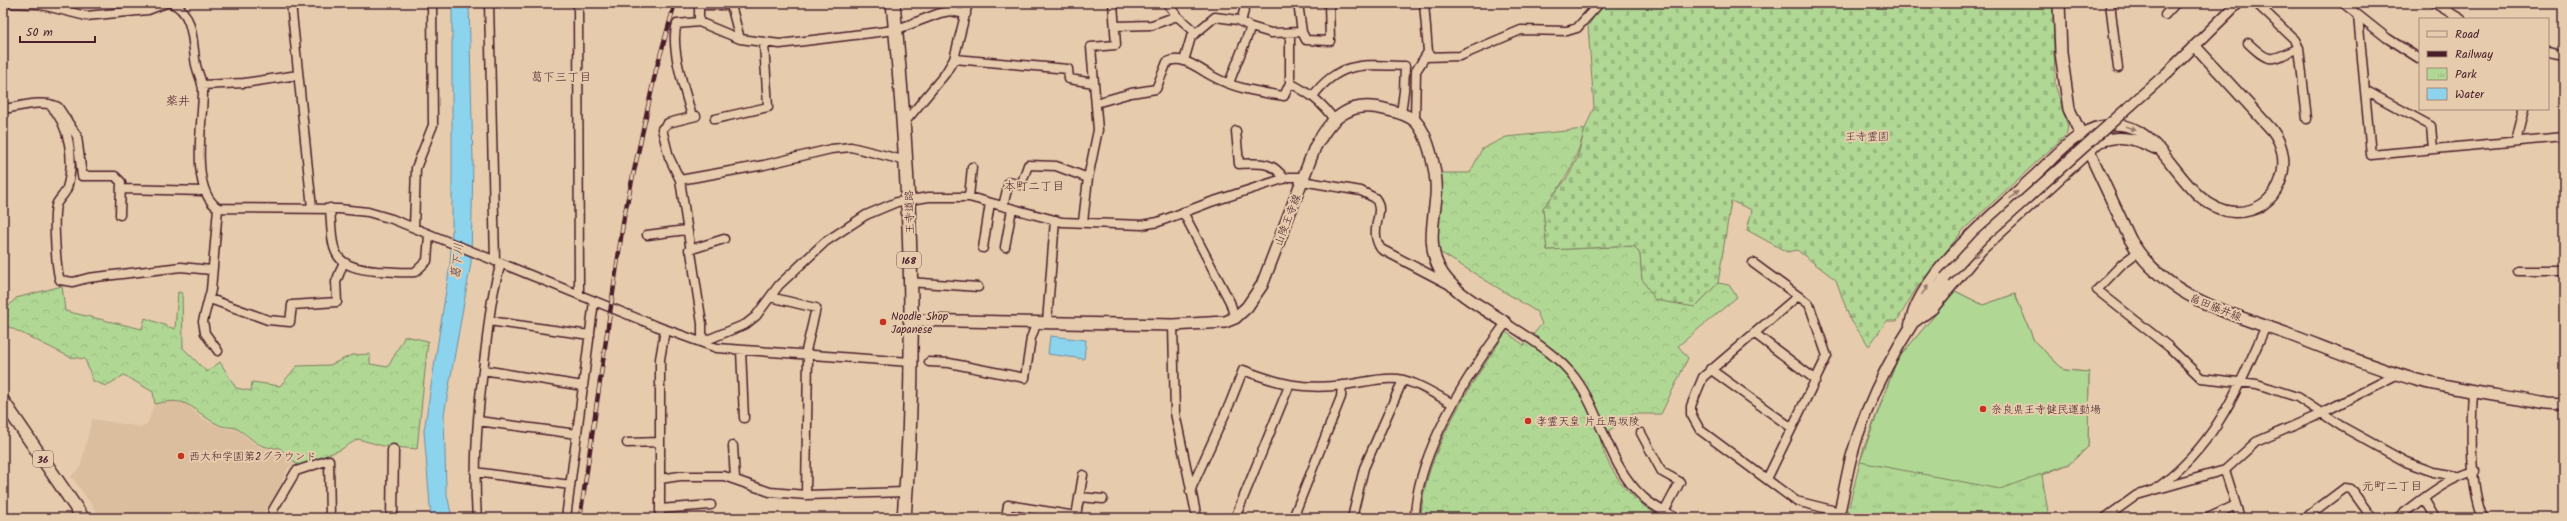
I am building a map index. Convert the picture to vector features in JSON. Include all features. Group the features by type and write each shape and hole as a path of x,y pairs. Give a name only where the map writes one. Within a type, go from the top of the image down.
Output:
{"highway":[{"name":"王寺道路","path":"892,3 905,122 909,199 910,362 904,518"}],"main road":[{"name":"畠田藤井線","path":"2059,3 2061,53 2065,94 2080,135 2089,150 2138,252 2161,276 2180,292 2212,307 2398,374 2432,384 2547,404 2564,405"},
{"name":"山陵王寺線","path":"909,320 1173,325 1216,324 1235,318 1247,307 1262,285 1315,147 1334,120 1345,112 1368,107 1401,114 1415,120"},
{"path":"1415,120 1425,137 1436,178 1432,234 1433,250 1438,266 1453,287 1506,323"},
{"name":"36","path":"3,401 83,518"}],"street":[{"path":"3,4 38,4 86,16 148,10 166,3"},
{"path":"171,3 179,7 187,18 202,85 200,146 204,191 218,208 211,270 213,276 210,299 204,314 203,327 208,339 218,351"},
{"path":"291,3 312,208"},
{"path":"414,228 416,168 433,125 432,3"},
{"path":"477,518 475,472 478,421 489,321 498,262 489,3"},
{"path":"578,3 579,295"},
{"path":"905,122 945,74 954,59 968,3"},
{"path":"1083,222 1088,178 1098,130 1090,47 1116,45 1113,3"},
{"path":"1167,3 1177,16 1196,33"},
{"path":"1241,22 1246,3"},
{"path":"1298,3 1302,32 1306,40 1330,41 1329,3"},
{"path":"1415,120 1416,71 1425,57 1428,42 1424,3"},
{"path":"2110,3 2118,68"},
{"path":"2165,15 2176,3"},
{"path":"1798,296 1710,369 1703,378 1691,406 1694,418 1700,430 1803,504 1839,515 1851,458 1866,413 1882,376 1910,325 1945,278 1985,235 2168,72 2238,3"},
{"path":"2256,3 2295,40 2299,48 2307,119"},
{"path":"2343,3 2358,16 2419,58"},
{"path":"2434,3 2459,18"},
{"path":"699,22 699,6 731,5 740,40"},
{"path":"1425,57 1460,56 1521,30 1567,31 1577,28 1597,6"},
{"path":"702,342 702,324 689,250 680,180 669,157 662,129 668,123 694,117 677,57 675,31 677,24 699,22 740,40 764,44 895,30 940,13 966,14"},
{"path":"1114,26 1152,25 1177,16"},
{"path":"2358,16 2372,155 2564,137"},
{"path":"1184,61 1191,37 1215,17 1241,22 1251,27 1271,33 1302,32"},
{"path":"1229,83 1251,27"},
{"path":"1096,103 1132,93 1156,89 1167,62 1173,59 1184,61 1247,90 1284,96 1290,83 1290,33"},
{"path":"715,119 768,107 764,44"},
{"path":"2248,44 2264,58 2271,60 2299,48"},
{"path":"1910,325 1912,313 1918,301 1956,251 2080,135 2099,128 2125,126 2140,131 2151,139 2157,150 2212,207 2226,211 2242,212 2256,209 2272,195 2283,177 2284,154 2276,135 2195,46"},
{"path":"2549,52 2564,55"},
{"path":"954,59 1068,69 1069,79 1094,83"},
{"path":"1313,96 1324,83 1351,66 1404,66 1404,91 1401,114"},
{"path":"202,85 244,83 298,75"},
{"path":"1290,83 1313,96 1325,107 1334,120"},
{"path":"2366,90 2431,126 2433,149"},
{"path":"3,110 49,104 61,109 77,136 82,176 115,176 121,182 120,215"},
{"path":"49,104 55,111 65,132 71,166 66,190 56,205 57,266 60,280 73,282 88,278 181,267 211,270"},
{"path":"2516,141 2524,110"},
{"path":"1236,131 1240,164 1271,165 1280,171 1284,179"},
{"path":"1910,325 1932,309 1981,250 2099,142 2122,136 2141,141 2157,150"},
{"path":"680,180 764,165 831,149 851,148 907,161"},
{"path":"1003,206 1009,182 1021,185 1028,165 1056,166 1088,178"},
{"path":"969,198 972,168"},
{"path":"702,342 746,324 756,316 791,273 825,242 845,228 883,207 909,199 929,197 969,198 1055,220 1146,225 1284,179 1303,179 1362,191 1375,198 1379,210 1375,238 1381,249 1453,287"},
{"path":"121,189 204,191"},
{"path":"983,248 990,203"},
{"path":"218,208 330,208 368,212 414,228 665,330 717,348 910,362"},
{"path":"210,299 268,320 290,322 292,305 337,302 336,282 343,264 333,242 330,208"},
{"path":"1005,247 1012,209"},
{"path":"1184,212 1230,302 1235,318"},
{"path":"929,362 949,363 1025,378 1031,338 1042,322 1055,220"},
{"path":"647,235 686,230"},
{"path":"343,264 362,270 415,272 427,261 429,235"},
{"path":"689,250 724,239"},
{"path":"2138,252 2122,264 2097,290 2169,347 2201,378 2276,389 2297,397 2321,413 2406,462 2433,472 2457,476"},
{"path":"1753,263 1809,304 1827,356 1767,479"},
{"path":"2516,271 2564,271"},
{"path":"909,282 978,287"},
{"path":"770,297 816,308 807,355 806,495"},
{"path":"566,518 594,301"},
{"path":"489,321 590,335"},
{"path":"1415,518 1417,494 1422,478 1453,404 1474,367 1506,323 1543,348 1574,377 1585,393 1622,470 1642,496 1664,512 1676,518"},
{"path":"1173,325 1173,394 1190,491 1197,518"},
{"path":"2105,518 2127,500 2154,489 2172,477 2208,439 2228,409 2266,326"},
{"path":"665,330 660,358 660,514 711,505"},
{"path":"1754,332 1816,380"},
{"path":"741,350 744,418"},
{"path":"1710,369 1792,428"},
{"path":"483,370 583,386"},
{"path":"1190,491 1230,403 1243,370 1289,386 1342,385 1388,378 1403,380 1453,404"},
{"path":"2154,489 2174,486 2225,470 2256,442 2321,413 2398,374"},
{"path":"1352,518 1364,468 1403,380"},
{"path":"1293,518 1341,397 1342,385"},
{"path":"1235,518 1289,386"},
{"path":"2473,391 2471,426 2479,506 2483,518"},
{"path":"478,421 577,434"},
{"path":"1641,432 1662,472 1680,482 1664,512"},
{"path":"627,443 660,442"},
{"path":"733,446 735,478"},
{"path":"392,518 393,450"},
{"path":"271,518 273,510 296,471 329,460 330,518"},
{"path":"2225,470 2240,518"},
{"path":"2397,518 2457,476 2475,471"},
{"path":"475,472 570,485"},
{"path":"660,478 704,475 735,478 770,492 806,495 906,492"},
{"path":"1006,518 1008,505 1076,516 1082,475"},
{"path":"2305,518 2345,488 2351,489 2372,518"},
{"path":"1079,497 1103,499"},
{"path":"2424,499 2435,518"},
{"path":"2208,518 2236,505"}],"shaded area":[{"name":"西大和学園第2グラウンド","path":"171,401 186,404 201,418 222,428 237,430 262,449 279,449 294,464 288,468 277,493 260,518 101,518 71,476 80,468 92,419 141,427 148,423 153,406"}],"green space":[{"name":"王寺霊園","path":"1603,3 2053,3 2055,84 2068,127 2066,135 1964,229 1916,289 1897,321 1887,321 1869,346 1850,319 1836,280 1797,250 1787,252 1747,230 1752,210 1731,201 1718,283 1695,307 1655,300 1642,279 1640,254 1634,246 1547,250 1543,208 1568,177 1577,159 1585,129 1594,107 1588,26"},
{"path":"1585,129 1569,172 1543,208 1547,250 1634,246 1640,254 1642,279 1695,307 1718,283 1729,285 1737,297 1678,346 1688,358 1661,414 1633,414 1600,437 1608,462 1622,485 1641,504 1663,518 1421,518 1424,494 1430,469 1451,421 1478,374 1506,332 1524,345 1542,324 1537,312 1438,251 1434,229 1442,191 1439,173 1470,173 1482,149 1506,137"},
{"path":"62,286 65,311 142,329 145,318 175,329 178,292 182,293 183,348 207,372 220,362 236,388 251,391 252,382 280,386 297,366 330,365 352,355 370,354 370,364 388,367 405,336 428,341 417,449 383,446 358,439 340,450 298,466 280,448 266,447 258,444 237,429 219,425 184,403 167,402 155,404 153,392 124,375 106,386 93,381 85,359 70,357 3,324 3,304 9,306 16,298"},
{"name":"奈良県王寺健民運動場","path":"1955,291 1983,305 2015,294 2034,341 2064,370 2089,372 2088,447 2069,464 2042,475 2049,518 1846,518 1863,450 1897,360"},
{"name":"奈良県王寺健民運動場","path":"1955,291 1983,305 2015,294 2034,341 2064,370 2089,372 2088,447 2069,464 2000,489 1860,462 1897,360"}],"water":[{"name":"葛下川","path":"452,3 469,3 473,160 471,263 444,415 446,490 452,518 431,518 424,431 450,265 452,231"},
{"path":"1050,336 1086,340 1084,359 1048,354"}],"railway":[{"path":"580,518 624,217 656,70 675,3"}],"place":[{"name":"Noodle Shop Japanese","path":"883,322"},
{"name":"奈良県王寺健民運動場","path":"1983,409"},
{"name":"孝霊天皇 片丘馬坂陵","path":"1528,421"},
{"name":"西大和学園第2グラウンド","path":"181,456"}],"district":[{"name":"葛下三丁目","path":"561,77"},
{"name":"薬井","path":"178,101"},
{"name":"本町二丁目","path":"1034,186"},
{"name":"元町二丁目","path":"2392,486"}]}
